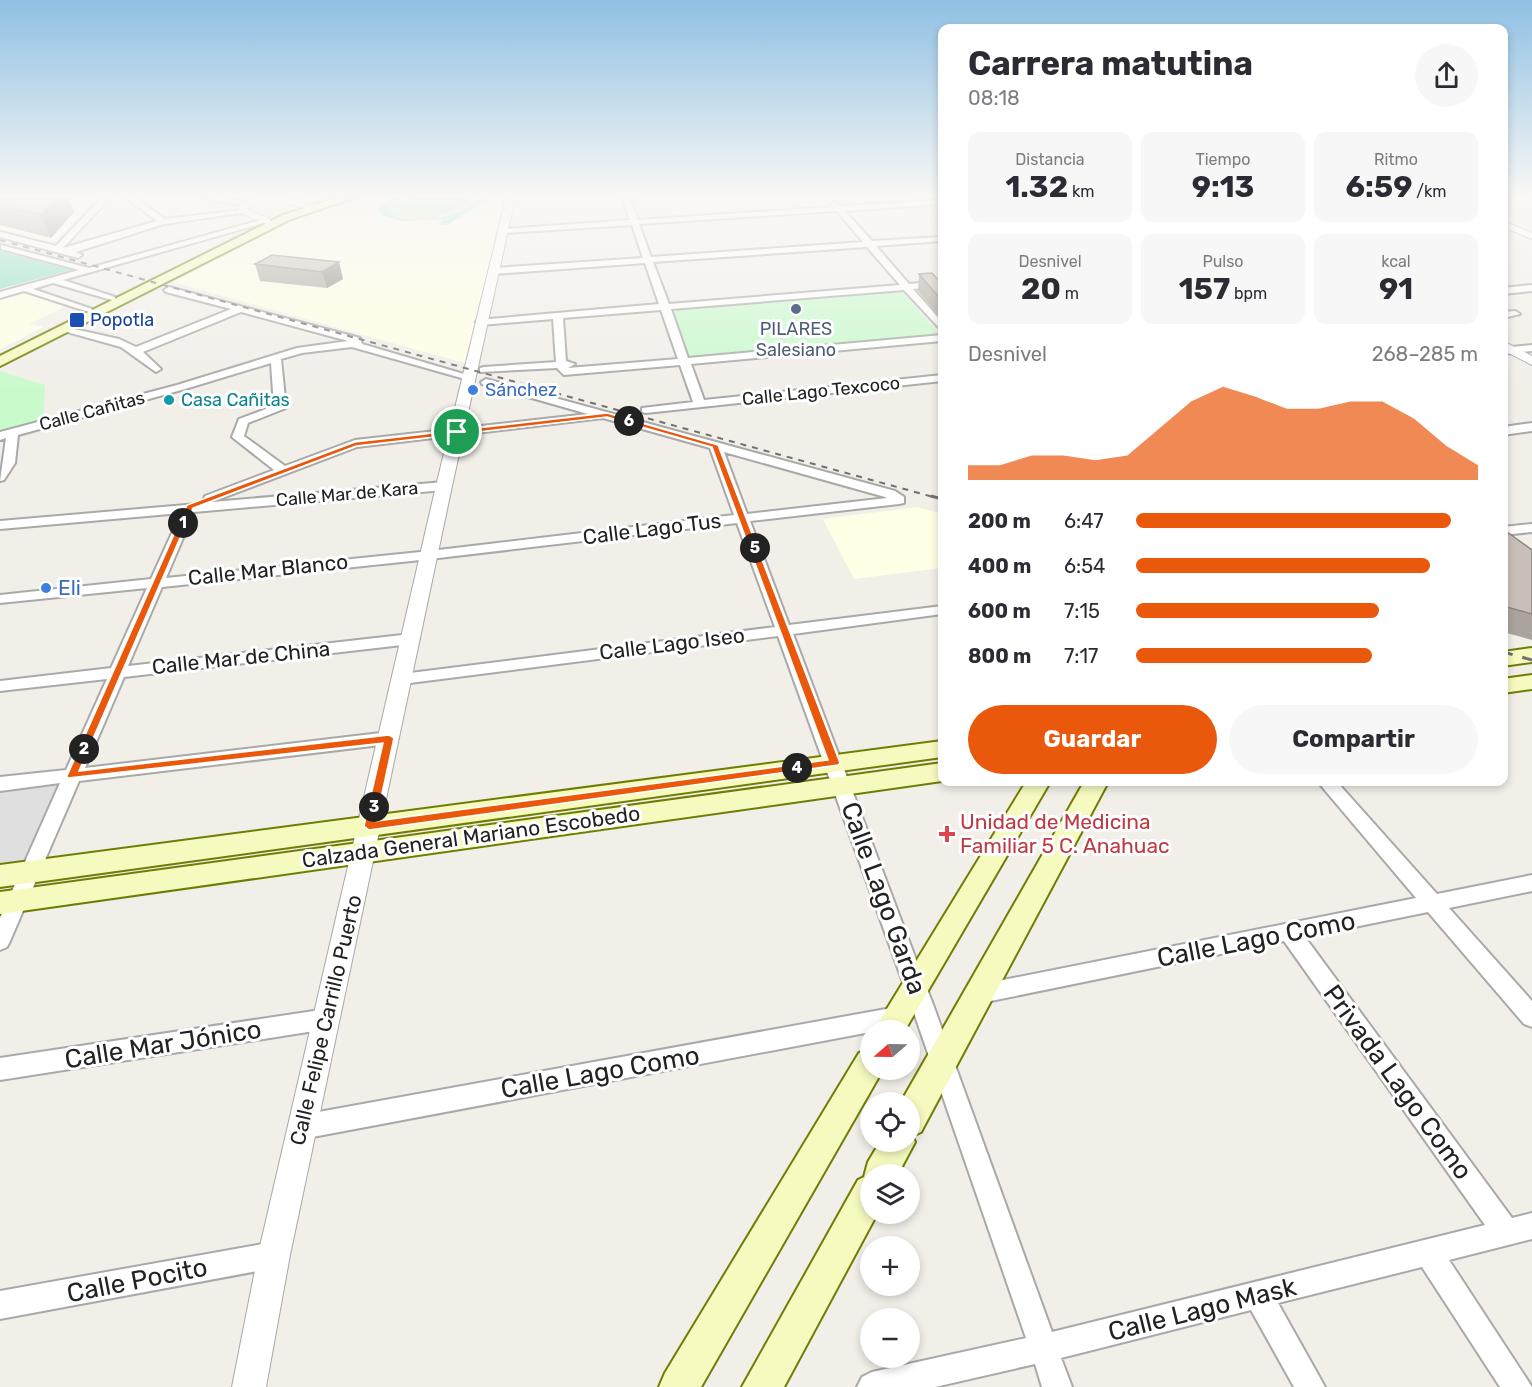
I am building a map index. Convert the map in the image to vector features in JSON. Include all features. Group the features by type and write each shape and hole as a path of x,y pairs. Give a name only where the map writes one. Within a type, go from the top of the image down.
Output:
{"main road":[{"path":"174,272 191,263"},
{"path":"0,362 193,263"},
{"path":"0,355 112,299 134,292"},
{"path":"1508,658 1532,655"},
{"path":"1508,685 1532,682"},
{"name":"Calzada General Mariano Escobedo","path":"9,902 366,839 839,774 938,749"},
{"name":"Calzada General Mariano Escobedo","path":"839,774 938,772"},
{"path":"895,1020 1036,786"},
{"path":"920,1101 1094,786"},
{"name":"Calzada General Mariano Escobedo","path":"0,876 366,839"},
{"path":"679,1387 860,1080"},
{"path":"762,1387 860,1210"}],"street":[{"path":"61,263 88,270"},
{"path":"0,295 111,263"},
{"name":"Calle Felipe Carrillo Puerto","path":"249,1387 274,1255 444,486 457,432 479,376 481,322 496,263"},
{"path":"494,271 610,263"},
{"path":"649,263 700,405"},
{"path":"886,263 938,323"},
{"path":"52,280 112,299"},
{"path":"481,322 938,284"},
{"path":"23,288 88,311"},
{"path":"1508,290 1532,288"},
{"path":"170,290 357,343 357,346 479,376 715,445"},
{"path":"138,350 240,309"},
{"path":"1508,315 1515,314"},
{"path":"558,315 561,365 564,372 683,358 938,338"},
{"path":"65,330 118,341 138,350 156,369"},
{"name":"Calle Cañitas","path":"6,434 181,387 302,350 357,343"},
{"path":"1508,349 1532,348"},
{"path":"1508,350 1532,361"},
{"path":"276,357 280,408 243,421 238,437 284,472"},
{"path":"479,376 561,365"},
{"name":"Calle Lago Texcoco","path":"646,410 938,378"},
{"path":"0,941 9,902 30,872 190,507 355,444 607,415"},
{"path":"1508,430 1532,428"},
{"path":"0,477 9,463 6,434"},
{"name":"Calle Lago Tus","path":"429,555 898,500 890,494 715,445"},
{"name":"Calle Lago Garda","path":"715,445 916,986 1057,1387"},
{"name":"Calle Mar de Kara","path":"0,525 444,486"},
{"path":"1508,530 1532,528"},
{"name":"Calle Mar Blanco","path":"0,600 157,581 429,555"},
{"name":"Calle Lago Iseo","path":"402,679 938,611"},
{"name":"Calle Mar de China","path":"0,686 411,639"},
{"path":"0,784 389,738"},
{"path":"1330,786 1532,1017"},
{"name":"Calle Lago Como","path":"981,993 1532,884"},
{"name":"Privada Lago Como","path":"1289,932 1520,1230"},
{"name":"Calle Mar Jónico","path":"0,1069 327,1019"},
{"name":"Calle Lago Como","path":"302,1127 860,1030"},
{"name":"Calle Lago Mask","path":"872,1387 1043,1348 1520,1230"},
{"path":"1429,1254 1517,1387"},
{"name":"Calle Pocito","path":"0,1305 274,1255"},
{"path":"1258,1295 1310,1387"}],"shaded area":[{"path":"211,263 490,263 468,364 173,282"},
{"path":"25,289 68,305 29,324 43,327 0,349 0,296"},
{"path":"918,507 938,513 938,568 854,579 823,519"},
{"path":"64,779 26,869 0,872 0,787"}],"green space":[{"path":"0,263 43,263 70,270 0,289"},
{"path":"901,290 938,333 938,337 688,359 669,308"},
{"path":"0,371 45,385 43,422 0,433"}],"building":[{"path":"257,263 338,263 322,272 255,264"},
{"path":"932,273 938,280 938,296 919,274"},
{"path":"1508,533 1532,550 1532,614 1508,607"}],"railway":[{"path":"83,263 937,498"},
{"path":"931,496 938,498"},
{"path":"1508,653 1532,660"}],"place":[{"name":"PILARES Salesiano","path":"796,309"},
{"name":"Popotla","path":"77,320"},
{"name":"Sánchez","path":"473,390"},
{"name":"Casa Cañitas","path":"169,400"},
{"name":"Eli","path":"46,588"},
{"name":"Unidad de Medicina Familiar 5 C. Anahuac","path":"947,834"}],"route":[{"path":"607,415 715,445 835,763 369,826 389,738 72,776 190,507 355,444 457,432 607,415"}]}
